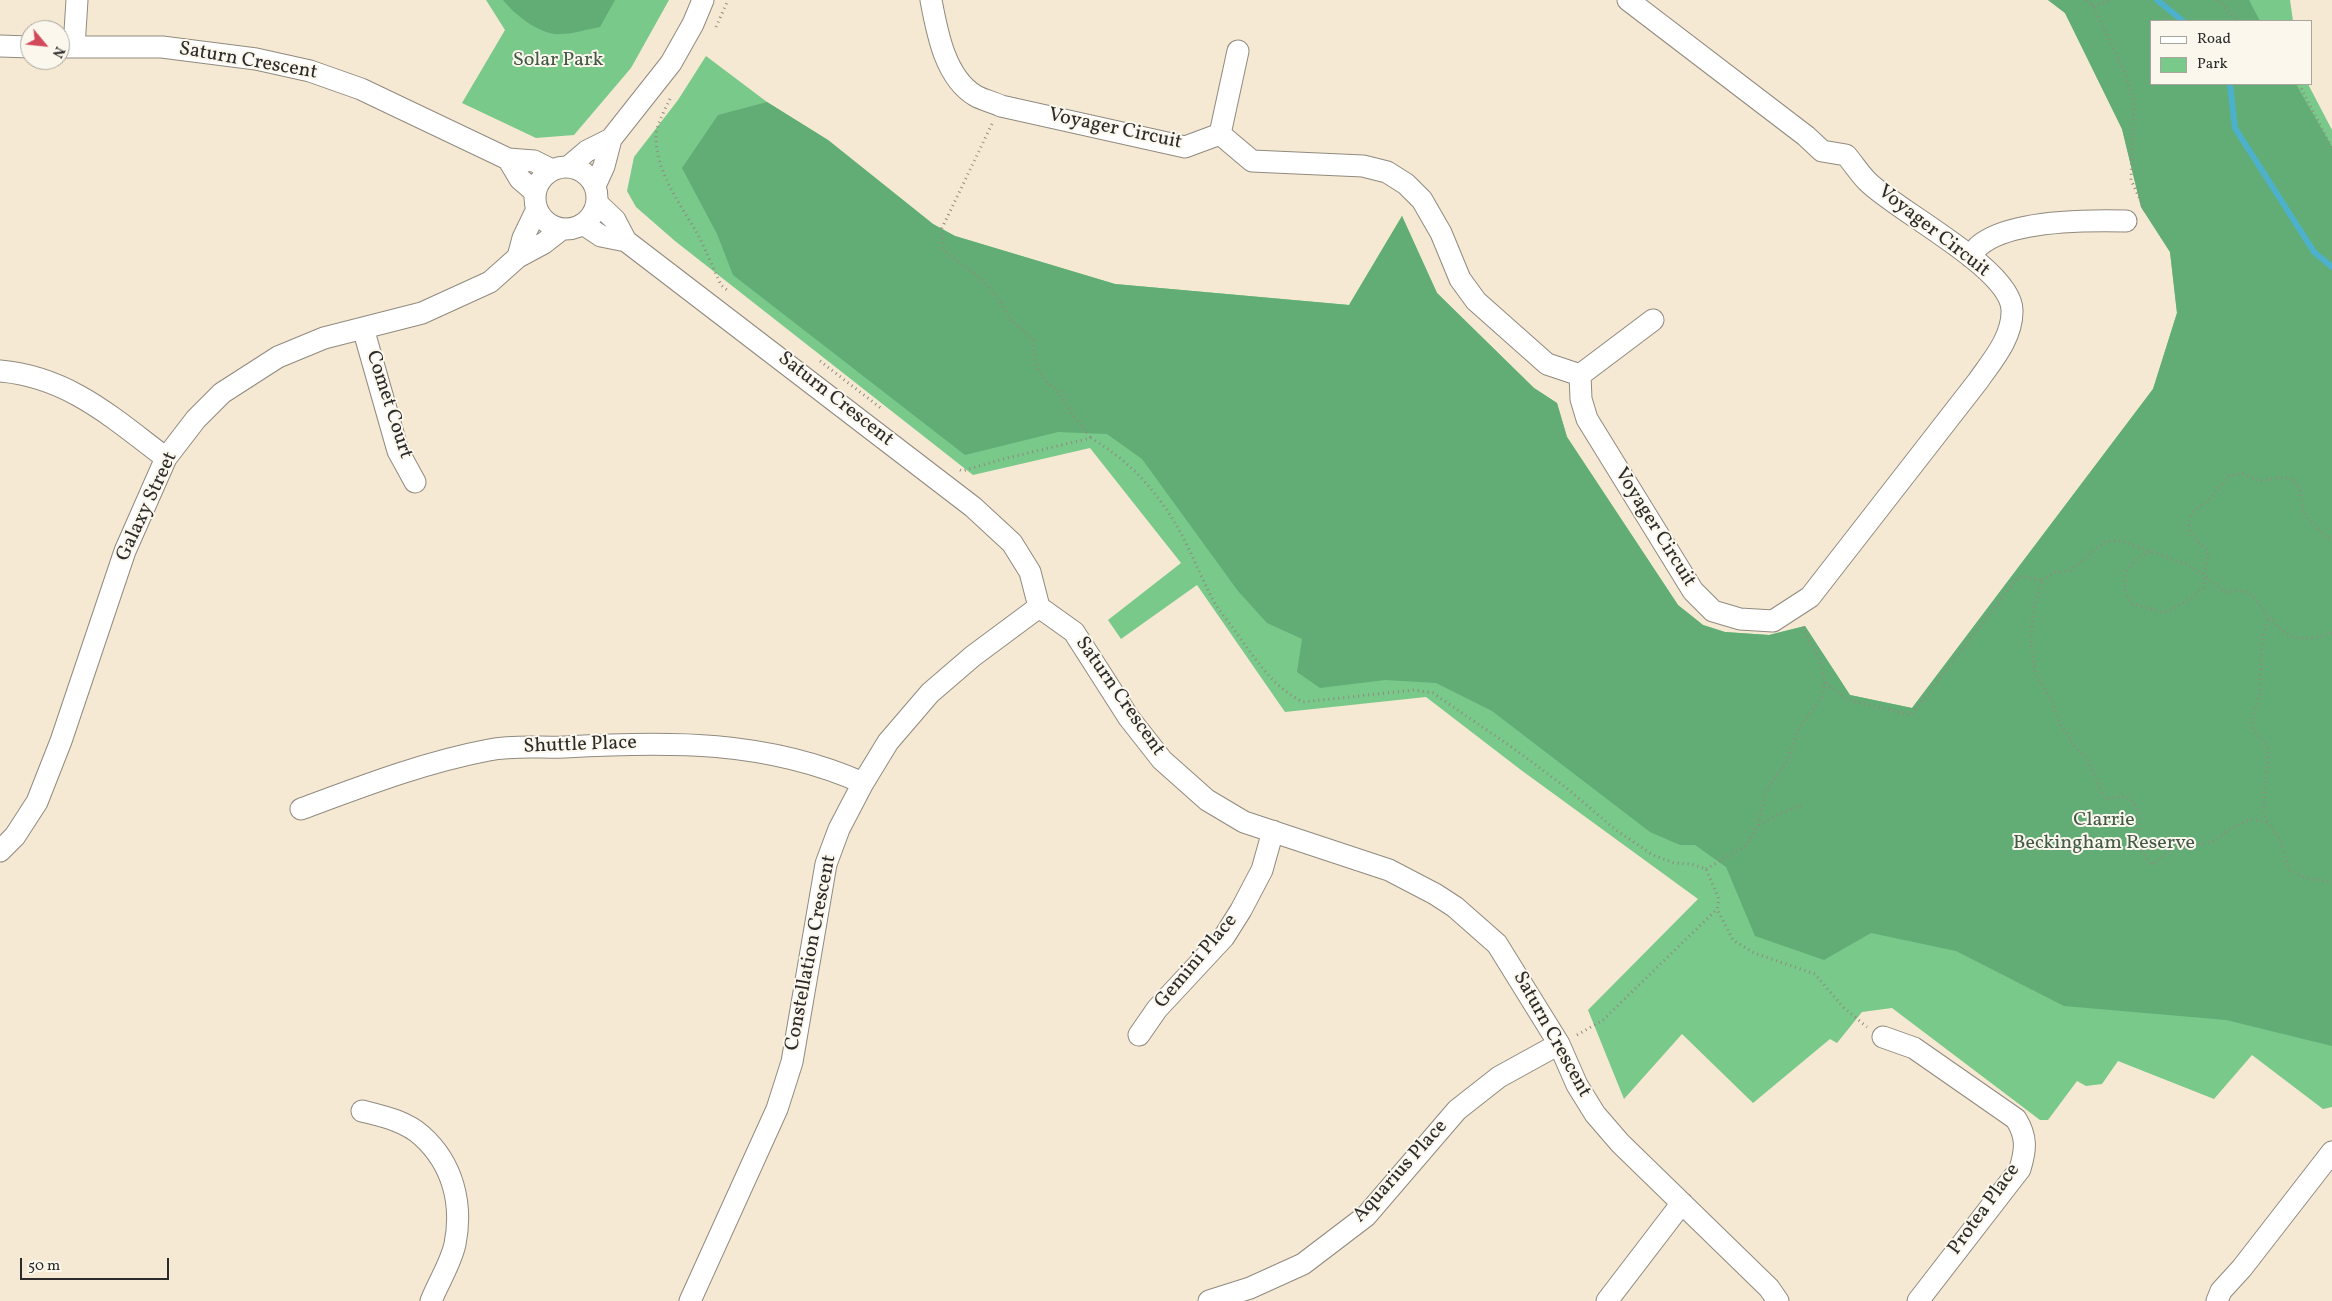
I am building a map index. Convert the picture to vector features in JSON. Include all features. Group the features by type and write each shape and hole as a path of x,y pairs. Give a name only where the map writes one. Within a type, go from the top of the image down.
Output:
{"street":[{"path":"70,33 77,0"},
{"path":"508,159 536,200 547,224 562,229 577,228 583,224 593,214 596,195 611,139 671,63 693,24 703,0"},
{"name":"Voyager Circuit","path":"931,0 936,23 953,74 975,96 1001,106 1185,147 1220,134"},
{"name":"Voyager Circuit","path":"1580,375 1581,399 1587,419 1693,591 1713,610 1740,619 1773,621 1810,597 1978,381 1996,356 2010,327 2012,309 2003,289 1971,257 1867,182 1846,154 1822,152 1806,136 1628,0"},
{"path":"0,46 20,46"},
{"name":"Saturn Crescent","path":"70,47 162,47 256,59 310,71 361,89 508,159 534,161 560,169"},
{"path":"1238,52 1220,134 1252,161 1363,166 1387,172 1406,184 1422,200 1440,233 1460,279 1476,301 1547,364 1580,375 1653,320"},
{"path":"518,257 544,175 560,169 587,151 611,139"},
{"path":"560,169 585,173 596,195"},
{"name":"Saturn Crescent","path":"596,195 615,220 626,241 973,507 1012,543 1030,572 1039,607 1074,632 1129,718 1162,760 1207,800 1244,822 1390,870 1455,907 1497,944 1559,1044 1577,1085 1595,1114 1620,1143 1770,1288 1778,1301"},
{"path":"1971,257 1979,245 2005,233 2039,225 2126,221"},
{"name":"Saturn Crescent","path":"583,224 601,236 626,241"},
{"name":"Galaxy Street","path":"0,851 15,836 37,802 61,741 125,551 166,458 196,419 222,393 278,357 324,338 422,313 490,282 518,257 544,243 562,229"},
{"name":"Comet Court","path":"363,328 398,450 415,482"},
{"path":"0,371 16,372 52,381 86,398 166,458"},
{"name":"Constellation Crescent","path":"690,1301 777,1109 792,1062 826,864 839,829 862,783 888,742 930,693 973,656 1039,607"},
{"name":"Shuttle Place","path":"301,808 388,777 491,750 616,744 713,745 770,752 831,768 862,783"},
{"name":"Gemini Place","path":"1139,1035 1157,1009 1224,937 1262,870 1273,831"},
{"name":"Protea Place","path":"1883,1037 1914,1048 2016,1119 2024,1132 2026,1142 2020,1169 1918,1301"},
{"name":"Aquarius Place","path":"1209,1301 1250,1288 1303,1264 1366,1216 1457,1110 1499,1077 1559,1044"},
{"path":"362,1111 394,1120 421,1135 441,1157 453,1181 458,1215 455,1246 431,1301"},
{"path":"2217,1301 2221,1291 2332,1152"},
{"path":"1607,1301 1682,1203"}],"path":[{"path":"712,34 728,0"},
{"path":"2087,0 2093,6 2126,72 2134,101 2131,180 2145,210 2142,217 2126,221"},
{"path":"2093,6 2110,0"},
{"path":"2218,0 2237,20"},
{"path":"2300,85 2332,148"},
{"path":"672,96 663,113 656,134 662,163 675,196 697,234 721,285 732,295"},
{"path":"1001,106 942,228 942,247 949,256 979,277 997,296 1009,318 1033,340 1034,358 1039,372 1047,383 1061,394 1062,400 1072,410 1091,438 1114,452 1133,468 1162,502 1189,546 1214,601 1267,676 1290,696 1303,702 1414,690 1432,693 1513,748 1631,840 1660,857 1706,869 1719,899 1717,909 1603,1020 1559,1044"},
{"path":"816,358 884,411"},
{"path":"955,466 962,471 1091,438"},
{"path":"2150,552 2136,559 2125,575 2124,583 2132,604 2141,605 2154,612 2168,612 2178,604 2199,594 2205,585 2203,574 2208,561 2208,551 2192,535 2189,525 2192,514 2196,508 2214,495 2228,476 2243,474 2260,481 2284,477 2292,480 2300,488 2303,513 2328,538 2332,537"},
{"path":"2267,822 2250,819 2230,829 2212,842 2173,848 2152,865 2135,843 2140,820 2134,801 2125,796 2105,799 2087,760 2061,725 2051,698 2036,674 2031,644 2033,612 2042,580 2054,572 2069,571 2106,541 2122,541 2150,552 2164,554 2203,574 2224,592 2240,590 2250,594 2278,628 2294,638 2304,640 2332,633"},
{"path":"1825,683 1849,700 1911,715 2019,576 2042,580"},
{"path":"1706,869 1745,846 1758,826 1766,790 1787,762 1799,728 1822,698 1825,683 1820,660 1792,608"},
{"path":"2268,616 2262,641 2260,693 2252,719 2253,729 2269,749 2263,811 2267,822 2280,839 2289,870 2306,878 2332,882"},
{"path":"1758,826 1778,814 1803,805"},
{"path":"1717,909 1733,940 1754,953 1815,974 1844,1007 1862,1023 1883,1037"}],"green space":[{"name":"Solar Park","path":"486,0 669,0 631,68 574,135 536,138 462,103 505,30"},
{"path":"503,0 615,0 600,27 571,33 553,34 545,32 529,23 514,12"},
{"name":"Clarrie Beckingham Reserve","path":"2048,0 2290,0 2293,20 2150,20 2150,85 2309,85 2332,130 2332,1107 2323,1109 2252,1055 2214,1099 2118,1061 2102,1084 2086,1086 2077,1081 2048,1120 2040,1120 1892,1008 1862,1012 1837,1043 1830,1039 1753,1103 1682,1034 1624,1099 1588,1010 1698,899 1521,770 1426,697 1285,712 1197,585 1121,639 1108,620 1181,563 1090,448 973,475 675,241 636,207 627,191 634,157 678,100 706,56 767,102 828,140 933,224 955,236 1115,284 1349,305 1402,216 1437,293 1534,388 1557,403 1567,437 1678,605 1703,625 1725,632 1769,635 1805,626 1850,695 1912,708 2153,389 2177,313 2170,252 2141,207 2122,129 2065,13"},
{"name":"Clarrie Beckingham Reserve","path":"2048,0 2249,0 2259,20 2150,20 2150,85 2297,85 2332,147 2332,1046 2226,1020 2064,1006 1956,951 1871,933 1824,960 1755,936 1726,867 1695,845 1680,845 1650,832 1492,711 1436,683 1385,680 1320,688 1297,672 1302,639 1267,623 1238,591 1142,459 1107,434 1058,432 965,455 733,275 717,234 682,168 718,115 767,102 828,140 933,224 955,236 1115,284 1349,305 1402,216 1437,293 1534,388 1557,403 1567,437 1678,605 1703,625 1725,632 1769,635 1805,626 1850,695 1912,708 2153,389 2177,313 2170,252 2141,207 2122,129 2065,13"}],"waterway":[{"path":"2157,0 2182,20"},
{"path":"2230,85 2235,128 2314,252 2332,267"}]}
